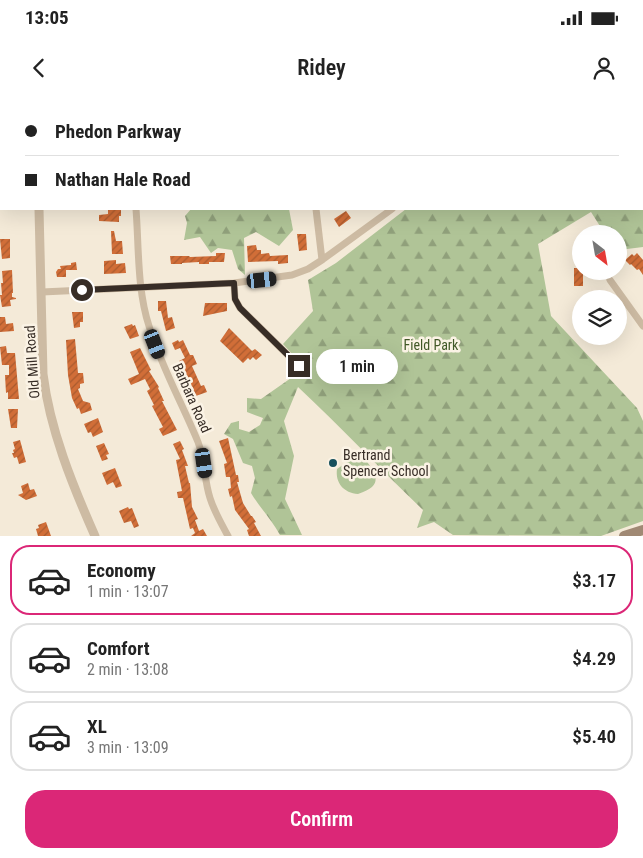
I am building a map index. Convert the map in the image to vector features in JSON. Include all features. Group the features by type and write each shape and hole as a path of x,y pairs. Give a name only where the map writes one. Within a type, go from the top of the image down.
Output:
{"main road":[{"path":"624,536 641,532"}],"street":[{"name":"Old Mill Road","path":"39,210 43,374 46,398 61,448 95,536"},
{"name":"Barbara Road","path":"136,210 141,287 148,325 162,362 198,443 204,463 209,496 217,517 228,536"},
{"path":"316,210 322,260"},
{"path":"42,292 234,283 292,275 308,269 322,260 391,210"},
{"path":"610,280 643,326"},
{"path":"234,283 235,299 240,308 299,366"}],"green space":[{"path":"190,210 289,210 293,230 279,246 256,232 244,238 245,275 238,269 232,250 218,248 211,253 200,237 184,240 187,223 185,216"},
{"name":"Field Park","path":"405,210 643,210 643,247 628,249 628,225 599,225 591,212 538,244 551,316 572,338 572,345 578,345 637,408 643,421 643,521 601,536 453,535 434,522 417,528 423,510 298,387 284,421 294,456 285,499 302,535 280,535 251,493 255,478 252,466 243,463 233,439 224,434 231,423 239,421 239,429 249,432 260,425 263,418 247,412 247,398 261,399 291,378 303,366 283,344 313,311 308,280 336,263"},
{"path":"356,456 364,457 376,479 372,487 358,494 349,492 337,479 337,469"}],"building":[{"path":"108,210 121,210 119,222 99,221 99,215 108,214"},
{"path":"346,211 351,218 339,227 334,219"},
{"path":"111,231 114,231 116,241 122,241 123,254 112,254"},
{"path":"297,234 306,234 307,250 299,251"},
{"path":"0,239 10,239 10,258 2,259"},
{"path":"256,245 257,250 261,250 261,254 269,253 270,256 288,255 288,263 278,264 278,261 248,262 247,246"},
{"path":"216,253 225,253 224,262 171,264 170,256 216,256"},
{"path":"637,253 643,260 643,275 639,269 637,270 628,263 628,257 632,254 634,256"},
{"path":"116,260 116,264 125,263 126,273 104,274 104,261"},
{"path":"76,262 77,270 66,270 66,277 57,277 56,272 58,269 61,269 60,266 71,265 71,263"},
{"path":"12,270 12,297 16,299 10,300 11,306 2,307 0,295 2,295 1,283 3,283 2,271"},
{"path":"574,280 583,280 583,286 574,286"},
{"path":"158,301 166,301 168,318 172,317 175,328 166,331 161,311 158,311"},
{"path":"205,303 227,303 227,311 203,316"},
{"path":"72,312 83,312 83,322 80,322 80,327 74,328"},
{"path":"0,317 5,317 6,324 13,323 14,331 0,332"},
{"path":"132,324 133,326 135,325 139,336 130,339 124,327"},
{"path":"229,328 252,351 255,349 262,355 256,360 253,357 250,360 248,358 243,363 220,341"},
{"path":"75,339 78,373 83,373 84,383 80,384 78,389 83,401 90,403 92,410 81,414 72,398 68,375 66,340"},
{"path":"178,340 179,342 183,340 190,355 193,355 197,364 192,366 201,386 204,385 207,392 193,397 191,391 194,390 179,361 185,358 180,348 175,350 172,343"},
{"path":"6,346 7,353 15,353 19,399 8,399 8,392 6,393 5,375 9,375 9,365 2,365 0,347"},
{"path":"140,348 151,370 149,371 159,387 164,401 162,401 177,430 163,436 159,429 163,427 152,406 154,405 147,391 150,389 145,379 131,385 128,379 139,374 130,352"},
{"path":"8,409 18,409 17,428 11,428"},
{"path":"98,418 103,432 93,437 91,432 88,433 84,424"},
{"path":"228,438 243,503 256,522 254,523 261,536 249,536 247,530 249,529 235,510 232,496 230,497 228,489 231,488 230,477 226,477 224,464 227,463 219,441"},
{"path":"20,440 26,462 19,464 17,457 14,458 12,453 14,453 13,450 15,449 13,442"},
{"path":"180,441 188,466 185,466 190,483 192,507 198,519 195,520 199,531 203,529 207,536 191,536 195,533 193,528 190,529 183,498 178,498 177,492 182,491 176,460 180,459 173,444"},
{"path":"104,443 109,454 106,455 108,459 102,461 96,446"},
{"path":"115,468 122,486 116,488 113,482 107,485 102,473"},
{"path":"28,483 30,490 34,489 37,496 26,500 18,495 23,493 21,486"},
{"path":"128,507 129,509 132,508 139,526 134,528 131,521 124,523 119,511"},
{"path":"46,522 51,536 38,536 36,529 39,528 38,525"}],"place":[{"name":"Bertrand Spencer School","path":"333,463"}],"route":[{"path":"82,290 234,283 235,299 240,308 299,366"}]}
